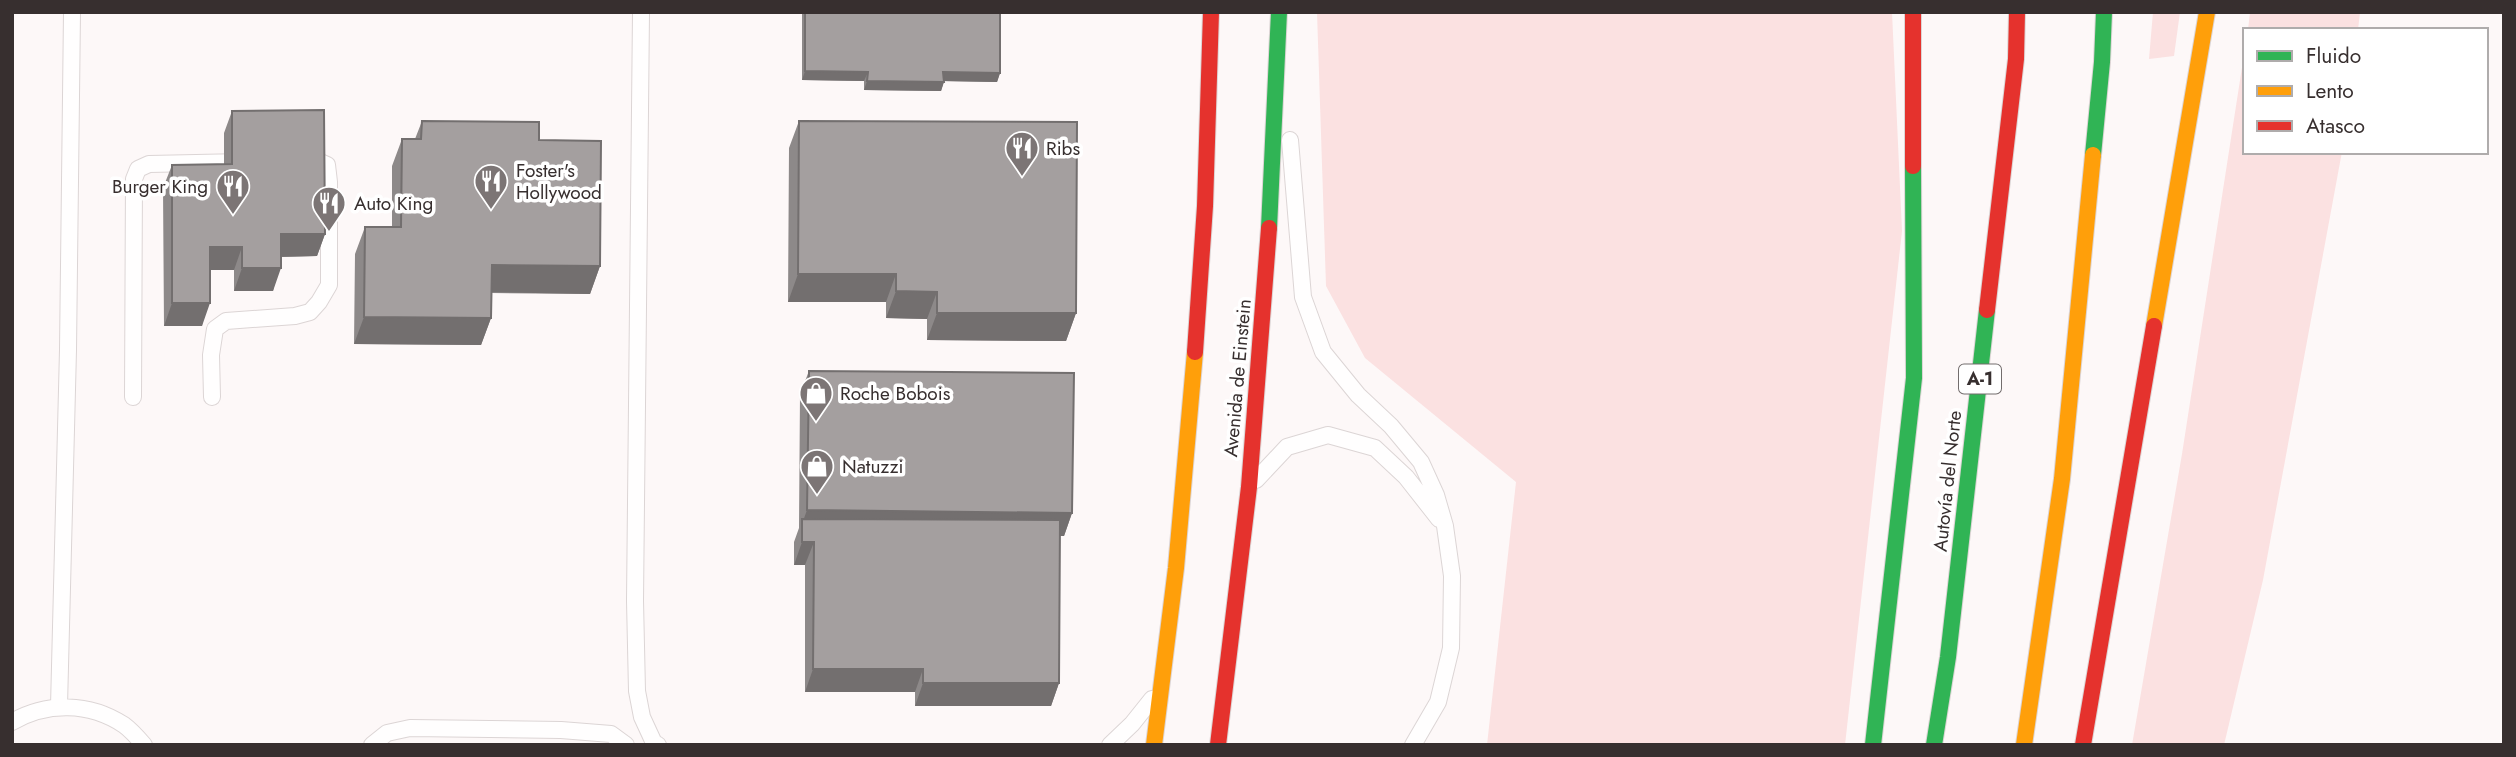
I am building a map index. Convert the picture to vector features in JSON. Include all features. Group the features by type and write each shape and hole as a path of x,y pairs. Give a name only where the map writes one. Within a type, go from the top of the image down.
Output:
{"main road":[{"path":"1154,745 1182,498 1201,270 1211,12"},
{"name":"Avenida de Einstein","path":"1218,745 1249,487 1267,271 1279,12"},
{"path":"1873,745 1914,378 1913,12"},
{"name":"Autovía del Norte","path":"1934,745 1948,657 2016,59 2017,12"},
{"path":"2024,745 2062,479 2102,62 2104,12"},
{"path":"2083,745 2207,12"}],"lane":[{"path":"59,706 72,12"},
{"path":"641,12 635,601 638,691 642,717 654,743 658,745"},
{"path":"1279,12 1303,297 1324,352 1358,395 1391,426 1421,462 1436,495 1445,526 1452,576 1451,648 1438,702 1413,745"},
{"path":"212,397 211,355 215,328 226,321 295,316 310,312 329,285 327,165 316,160 291,161"},
{"path":"133,397 134,179 138,169 149,164 253,161"},
{"path":"1249,487 1287,447 1328,435 1376,448 1406,477 1445,526"},
{"path":"1110,745 1132,724 1162,686"},
{"path":"12,722 28,713 59,706 94,710 125,726 144,745"},
{"path":"372,745 387,733 410,728 561,730 611,734 626,745"}],"shaded area":[{"path":"1317,12 1892,12 1902,231 1845,745 1487,745 1516,482 1365,358 1326,286"},
{"path":"2153,12 2180,12 2174,56 2149,59"},
{"path":"2250,12 2360,12 2358,28 2248,28"},
{"path":"2243,61 2243,154 2342,154 2263,580 2224,745 2132,745 2182,454"}],"building":[{"path":"805,12 1000,12 1000,73 943,72 944,82 867,81 868,72 805,71"},
{"path":"324,110 325,234 281,234 281,268 242,268 242,247 210,247 210,303 172,303 172,165 232,164 232,111"},
{"name":"Foster's Hollywood","path":"422,121 539,122 539,140 601,141 600,266 492,265 491,318 364,317 365,227 401,227 402,139 421,139"},
{"path":"799,121 1077,122 1076,313 937,313 937,292 896,291 896,274 798,274"},
{"path":"809,371 1074,373 1072,513 807,510"},
{"path":"802,519 1060,520 1059,683 923,683 923,669 813,669 814,542 802,542"}],"traffic: fast":[{"path":"1269,228 1279,12"},
{"path":"2093,155 2104,12"},
{"path":"1873,745 1914,378 1913,166"},
{"path":"1934,745 1948,657 1987,310"}],"traffic: slow":[{"path":"2154,326 2207,12"},
{"path":"2024,745 2062,479 2093,155"},
{"path":"1154,745 1176,568 1195,352"}],"traffic: jam":[{"path":"1195,352 1205,206 1211,12"},
{"path":"1913,12 1913,166"},
{"path":"1987,310 2016,59 2017,12"},
{"path":"1218,745 1249,487 1269,228"},
{"path":"2083,745 2154,326"}],"place":[{"name":"Ribs","path":"1022,178"},
{"name":"Foster's Hollywood","path":"491,211"},
{"name":"Burger King","path":"233,216"},
{"name":"Auto King","path":"329,233"},
{"name":"Roche Bobois","path":"816,423"},
{"name":"Natuzzi","path":"817,496"}]}
